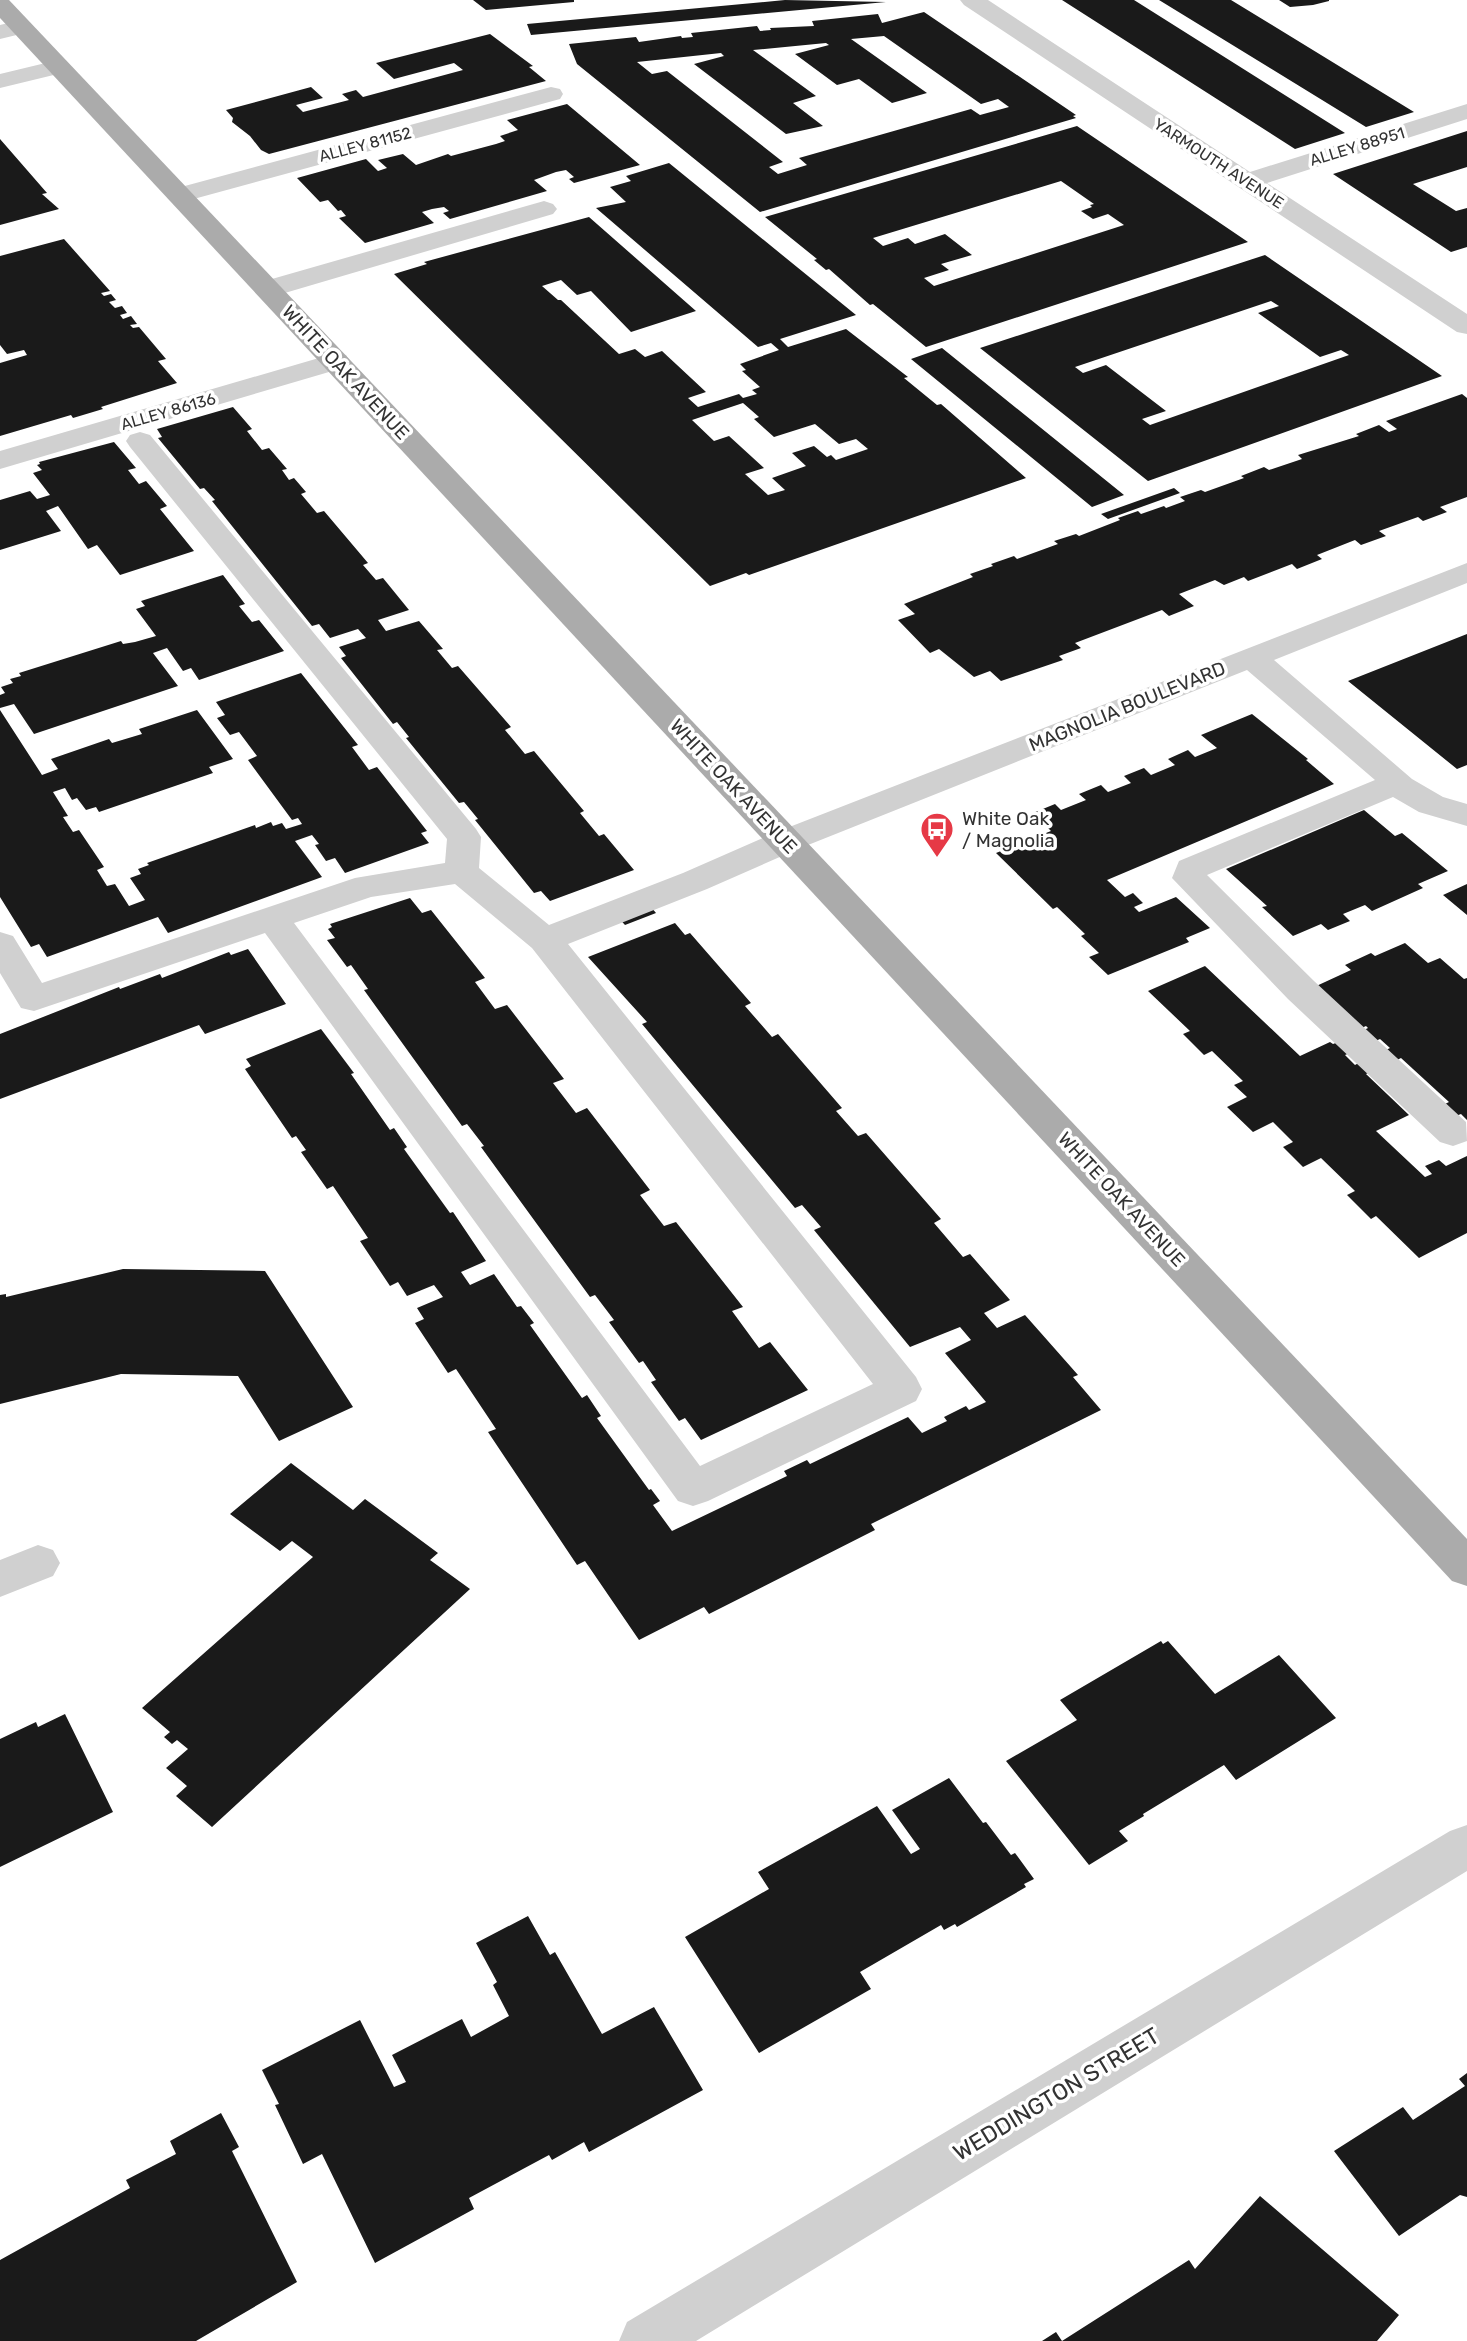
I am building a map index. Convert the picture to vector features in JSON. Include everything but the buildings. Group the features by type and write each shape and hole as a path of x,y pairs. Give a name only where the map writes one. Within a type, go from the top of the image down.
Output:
{"main road":[{"name":"WHITE OAK AVENUE","path":"0,4 11,29 58,67 179,194 1467,1568"}],"street":[{"name":"YARMOUTH AVENUE","path":"972,0 1467,326"},
{"path":"0,81 58,67"},
{"name":"ALLEY 81152","path":"179,194 551,94"},
{"name":"ALLEY 88951","path":"1246,181 1467,111"},
{"path":"268,289 544,209"},
{"name":"ALLEY 86136","path":"0,460 336,361"},
{"path":"140,441 464,837 462,872"},
{"name":"MAGNOLIA BOULEVARD","path":"545,940 695,881 786,841 1467,572"},
{"path":"1251,657 1382,768 1395,784 1436,809 1467,815"},
{"path":"1395,784 1191,869 1189,878 1301,990 1453,1132"},
{"path":"0,944 34,999 272,918 367,886 462,872 545,940 901,1390 693,1489 272,918"},
{"name":"WEDDINGTON STREET","path":"646,2341 1467,1846"}],"place":[{"name":"White Oak / Magnolia","path":"937,859"}]}
